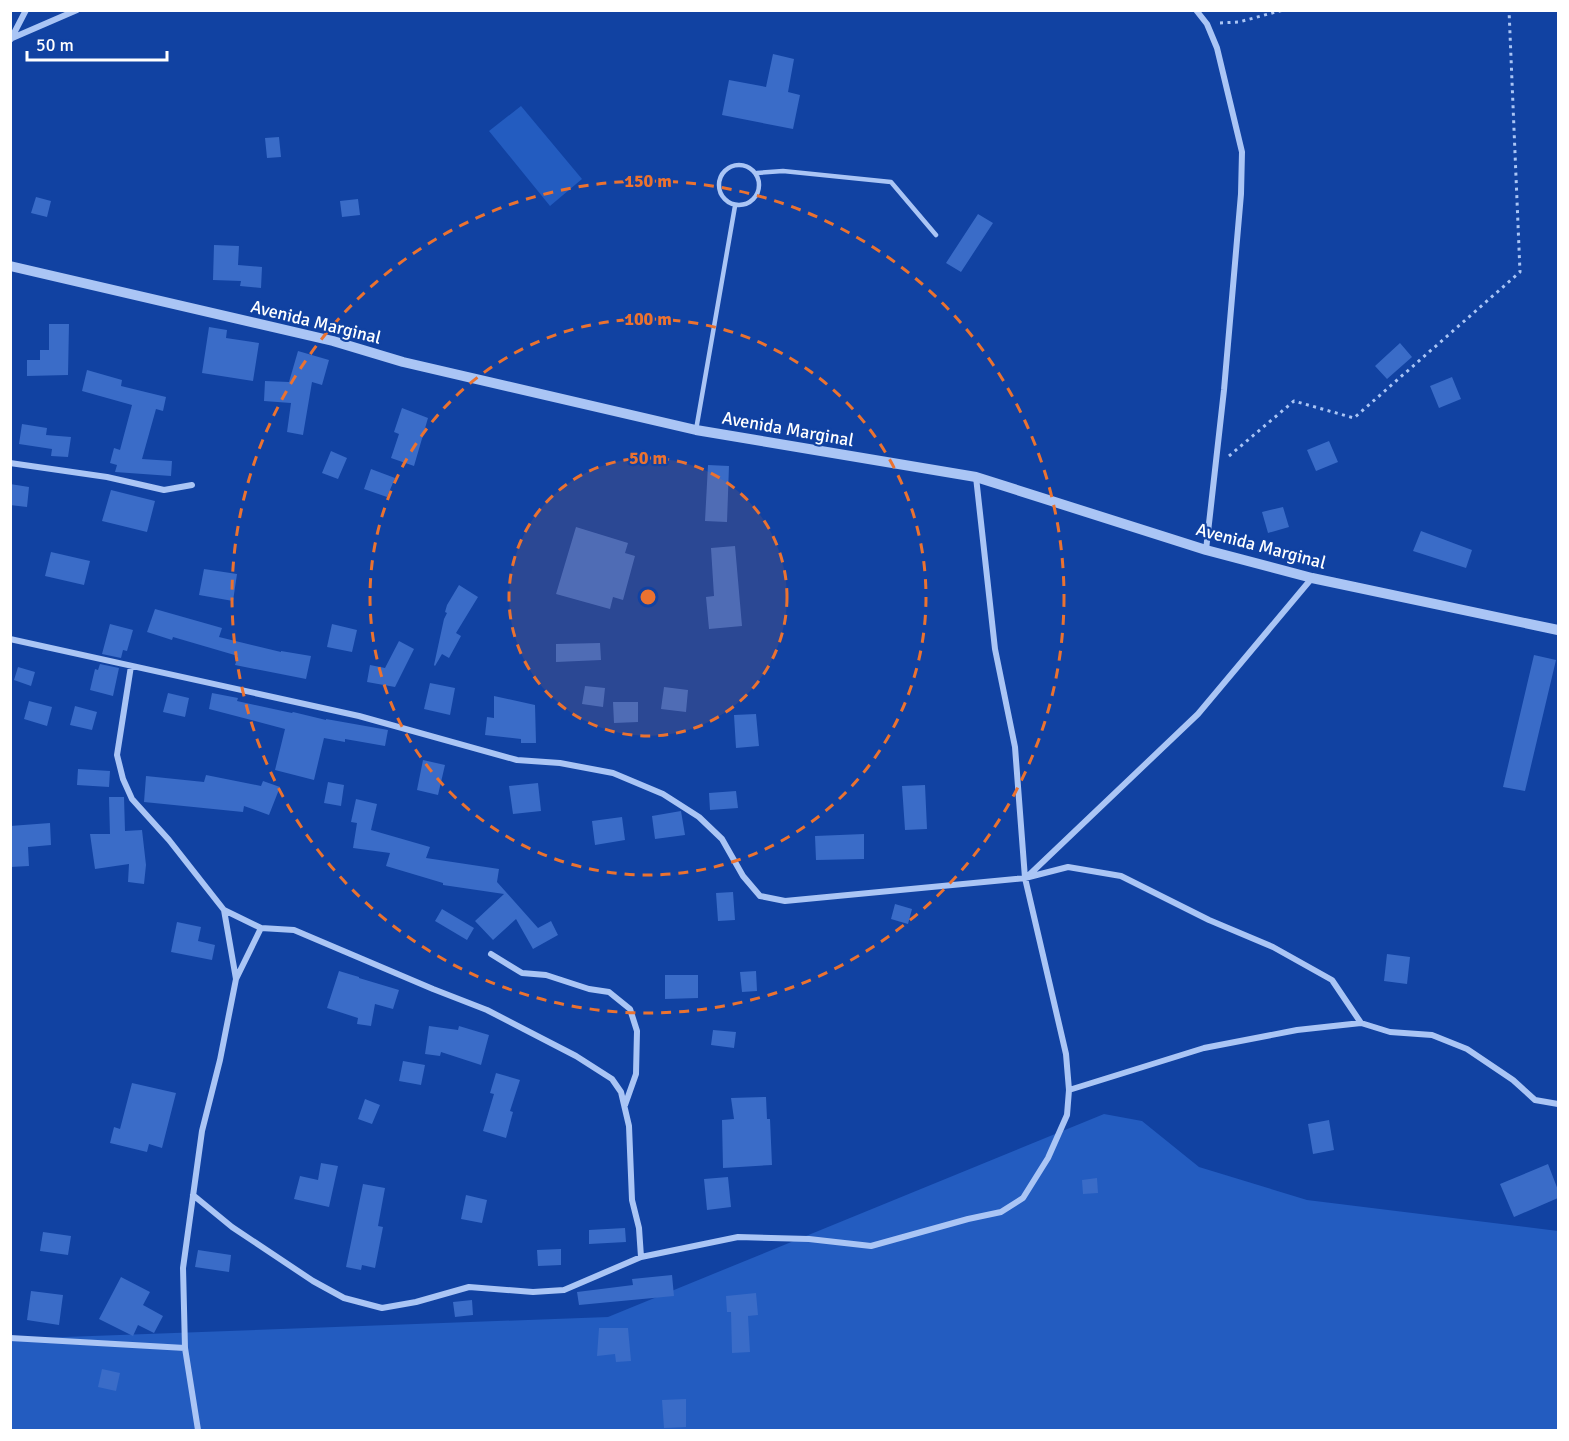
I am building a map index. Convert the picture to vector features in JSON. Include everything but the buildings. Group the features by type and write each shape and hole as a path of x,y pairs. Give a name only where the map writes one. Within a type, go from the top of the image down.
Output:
{"street":[{"path":"11,39 26,10"},
{"path":"11,39 77,10"},
{"path":"1196,10 1207,24 1223,68 1242,152 1241,194 1224,390 1206,550"},
{"name":"Avenida Marginal","path":"10,266 333,341 403,362 696,430 976,477 1206,550 1312,578 1558,630"},
{"path":"10,463 107,477 164,490 192,484"},
{"path":"193,1195 232,1227 313,1281 344,1298 382,1308 416,1302 469,1287 533,1292 564,1290 641,1257 738,1237 809,1239 871,1246 1000,1212 1023,1198 1048,1158 1067,1115 1069,1090 1066,1054 1025,878 1015,747 995,649 976,477"},
{"path":"1025,878 1198,714 1312,578"},
{"path":"10,639 359,716 518,760 560,763 613,773 663,794 699,817 722,839 742,876 760,896 785,901 1025,878 1068,867 1121,876 1209,920 1273,947 1332,980 1361,1023"},
{"path":"131,666 117,755 123,779 132,799 169,840 224,910 261,928 294,930 487,1010 576,1056 612,1079 621,1092 629,1126 632,1200 639,1228 641,1257"},
{"path":"224,910 236,980"},
{"path":"198,1431 185,1348 183,1268 202,1131 220,1060 236,980 261,928"},
{"path":"491,954 522,973 546,975 589,989 609,992 630,1009 637,1031 636,1074 625,1106"},
{"path":"1069,1090 1204,1048 1297,1030 1361,1023 1390,1032 1432,1035 1467,1049 1513,1080 1535,1100 1558,1104"},
{"path":"10,1338 185,1348"}],"lane":[{"path":"757,173 759,189 755,199 746,205 735,206 725,201 719,193 718,182 722,172 731,166 742,165 757,173 783,171 891,182 936,235"},
{"path":"696,430 735,206"}],"path":[{"path":"1207,24 1239,22 1283,10"},
{"path":"1214,468 1294,401 1354,418 1520,272 1509,10"}],"shaded area":[{"path":"521,106 582,179 550,206 489,131"},
{"path":"1104,1114 1142,1121 1199,1167 1307,1200 1558,1231 1558,1430 11,1430 10,1339 608,1317"}]}
